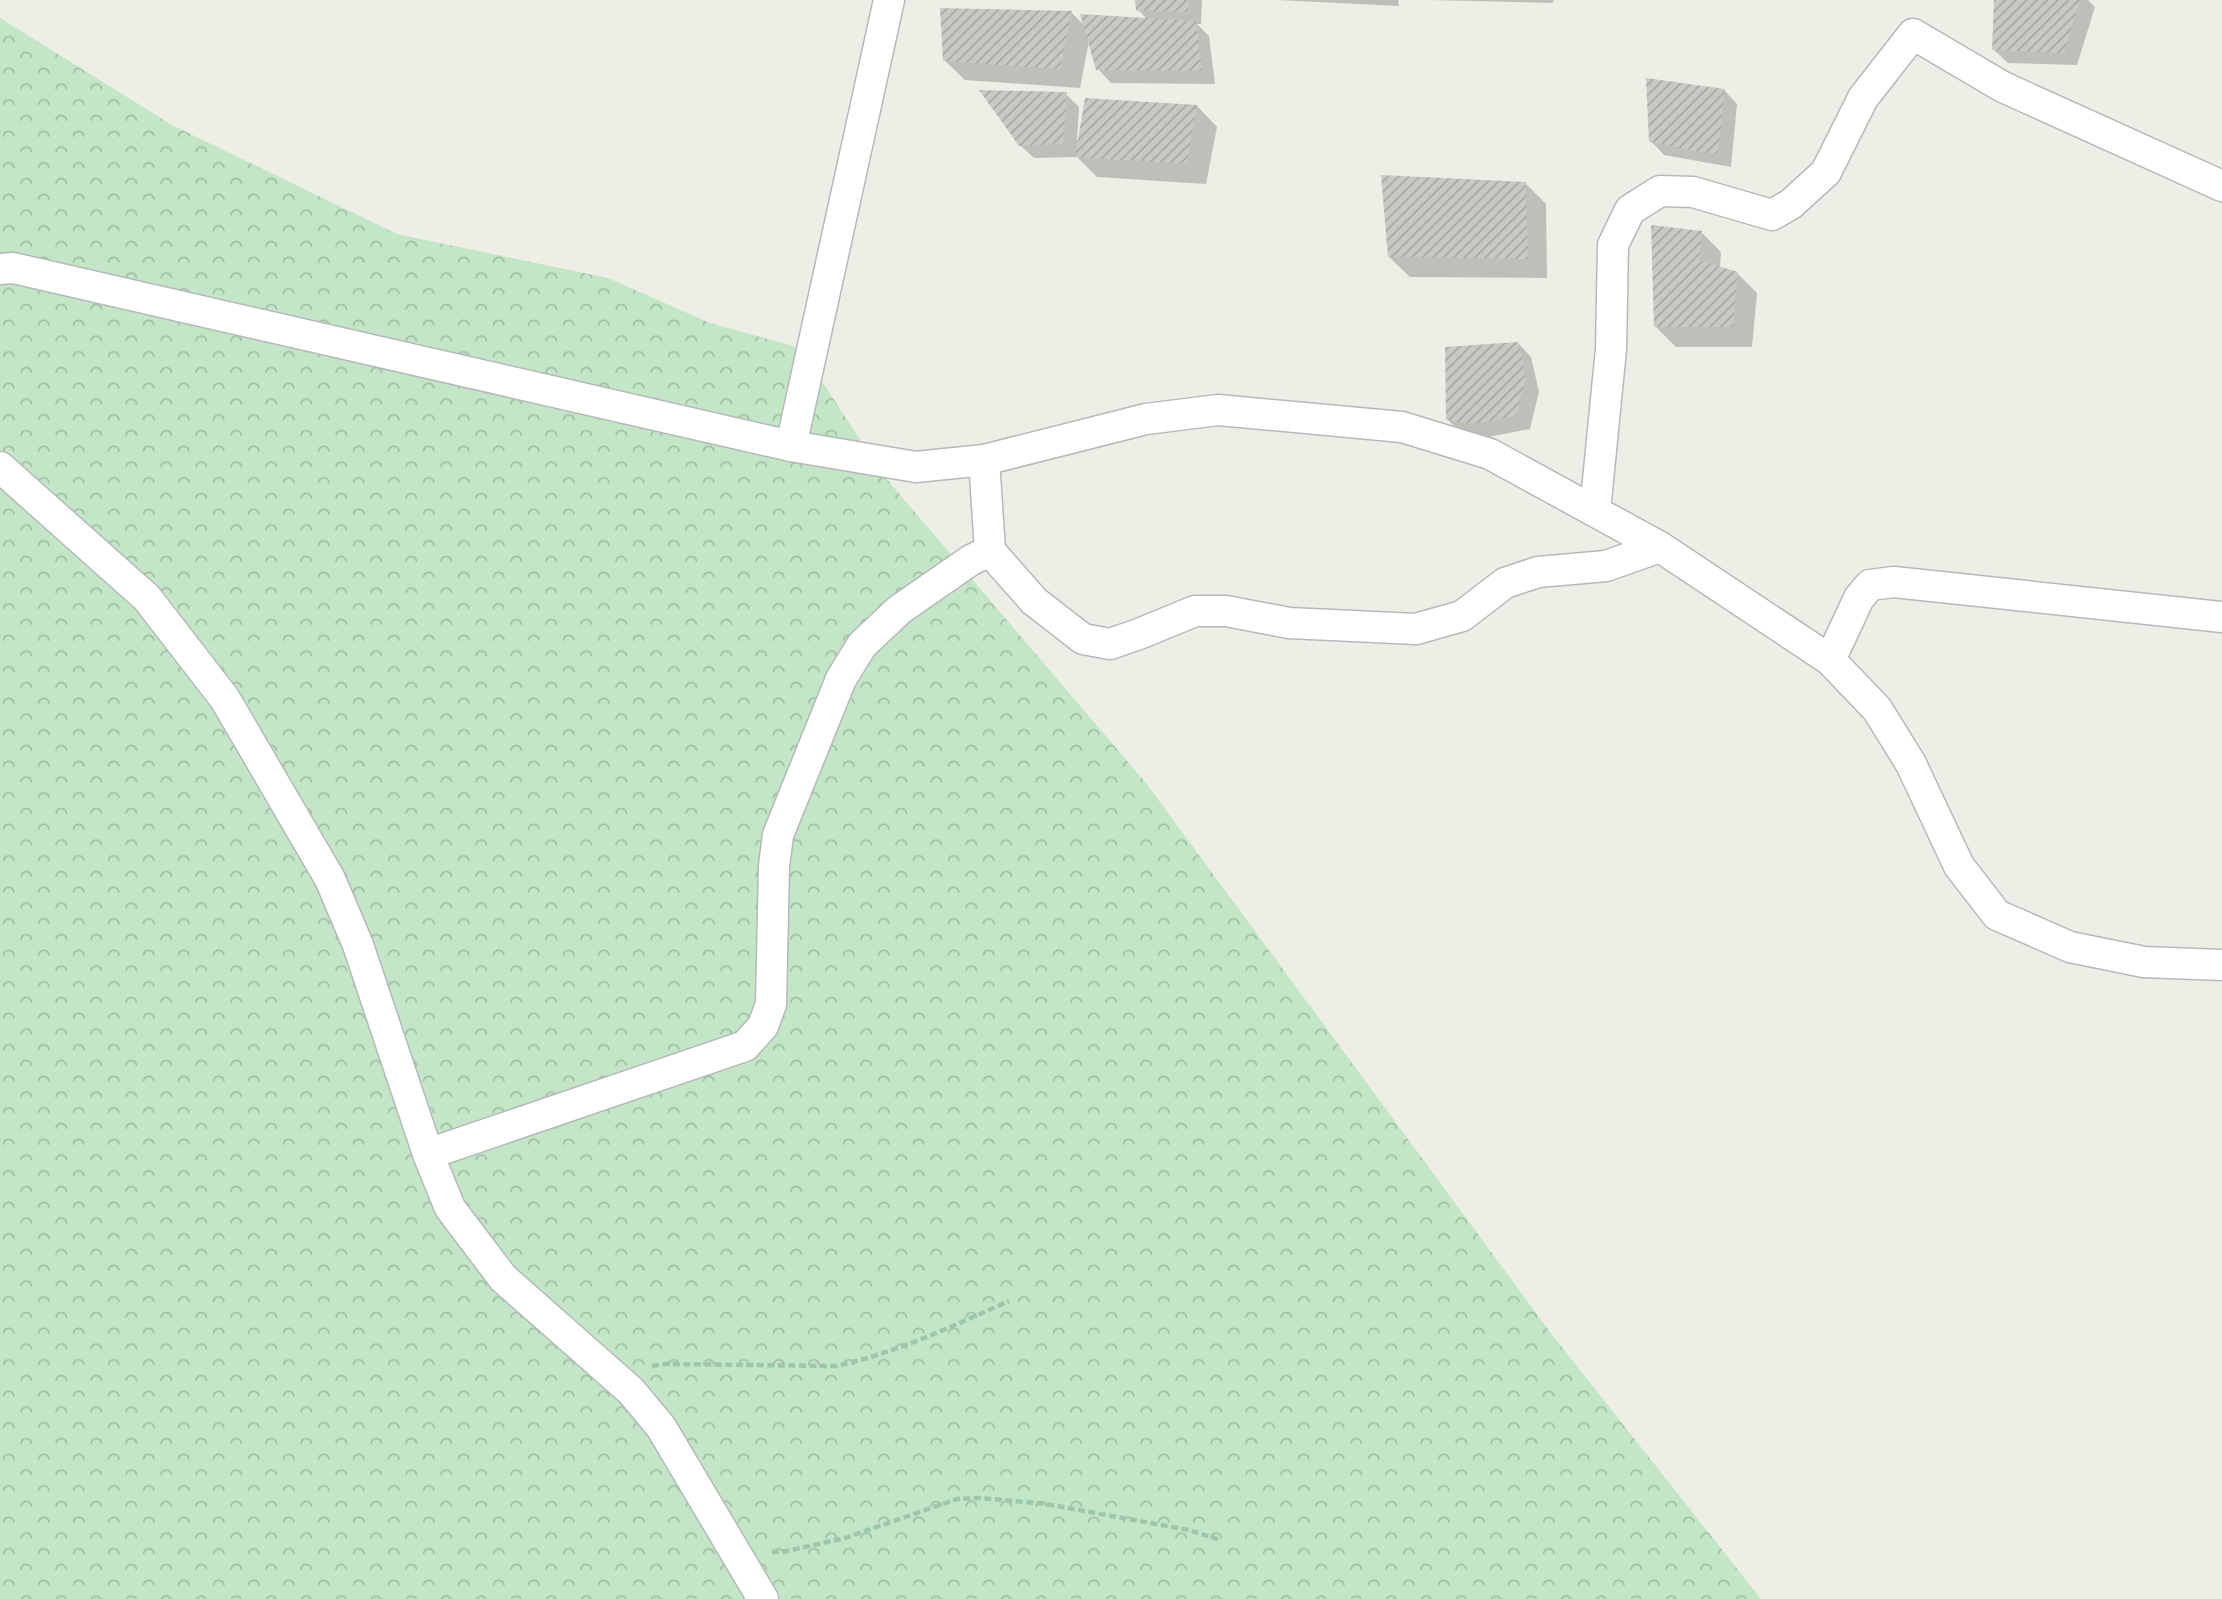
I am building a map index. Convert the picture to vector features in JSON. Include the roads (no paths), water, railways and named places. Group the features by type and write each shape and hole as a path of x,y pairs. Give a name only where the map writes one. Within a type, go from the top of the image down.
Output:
{"street":[{"path":"791,446 890,0"},
{"path":"1595,511 1611,349 1613,245 1630,210 1660,191 1692,192 1772,215 1791,204 1826,172 1863,98 1913,34 2003,88 2222,186"},
{"path":"0,269 13,268 791,446 916,467 985,460 1146,419 1218,410 1402,427 1490,454 1660,547 1830,660 1877,709 1912,764 1959,866 1997,915 2070,947 2144,962 2222,965"},
{"path":"985,460 990,551 1034,601 1083,639 1110,644 1195,611 1226,611 1289,623 1416,629 1462,616 1505,583 1538,572 1606,566 1660,547"},
{"path":"0,467 147,598 225,699 330,879 358,945 428,1154 450,1208 503,1278 631,1391 661,1427 763,1599"},
{"path":"428,1154 745,1046 763,1026 771,1004 778,835 842,679 862,645 899,610 971,560 990,551"},
{"path":"1830,660 1859,598 1870,585 1894,582 2222,617"}]}
